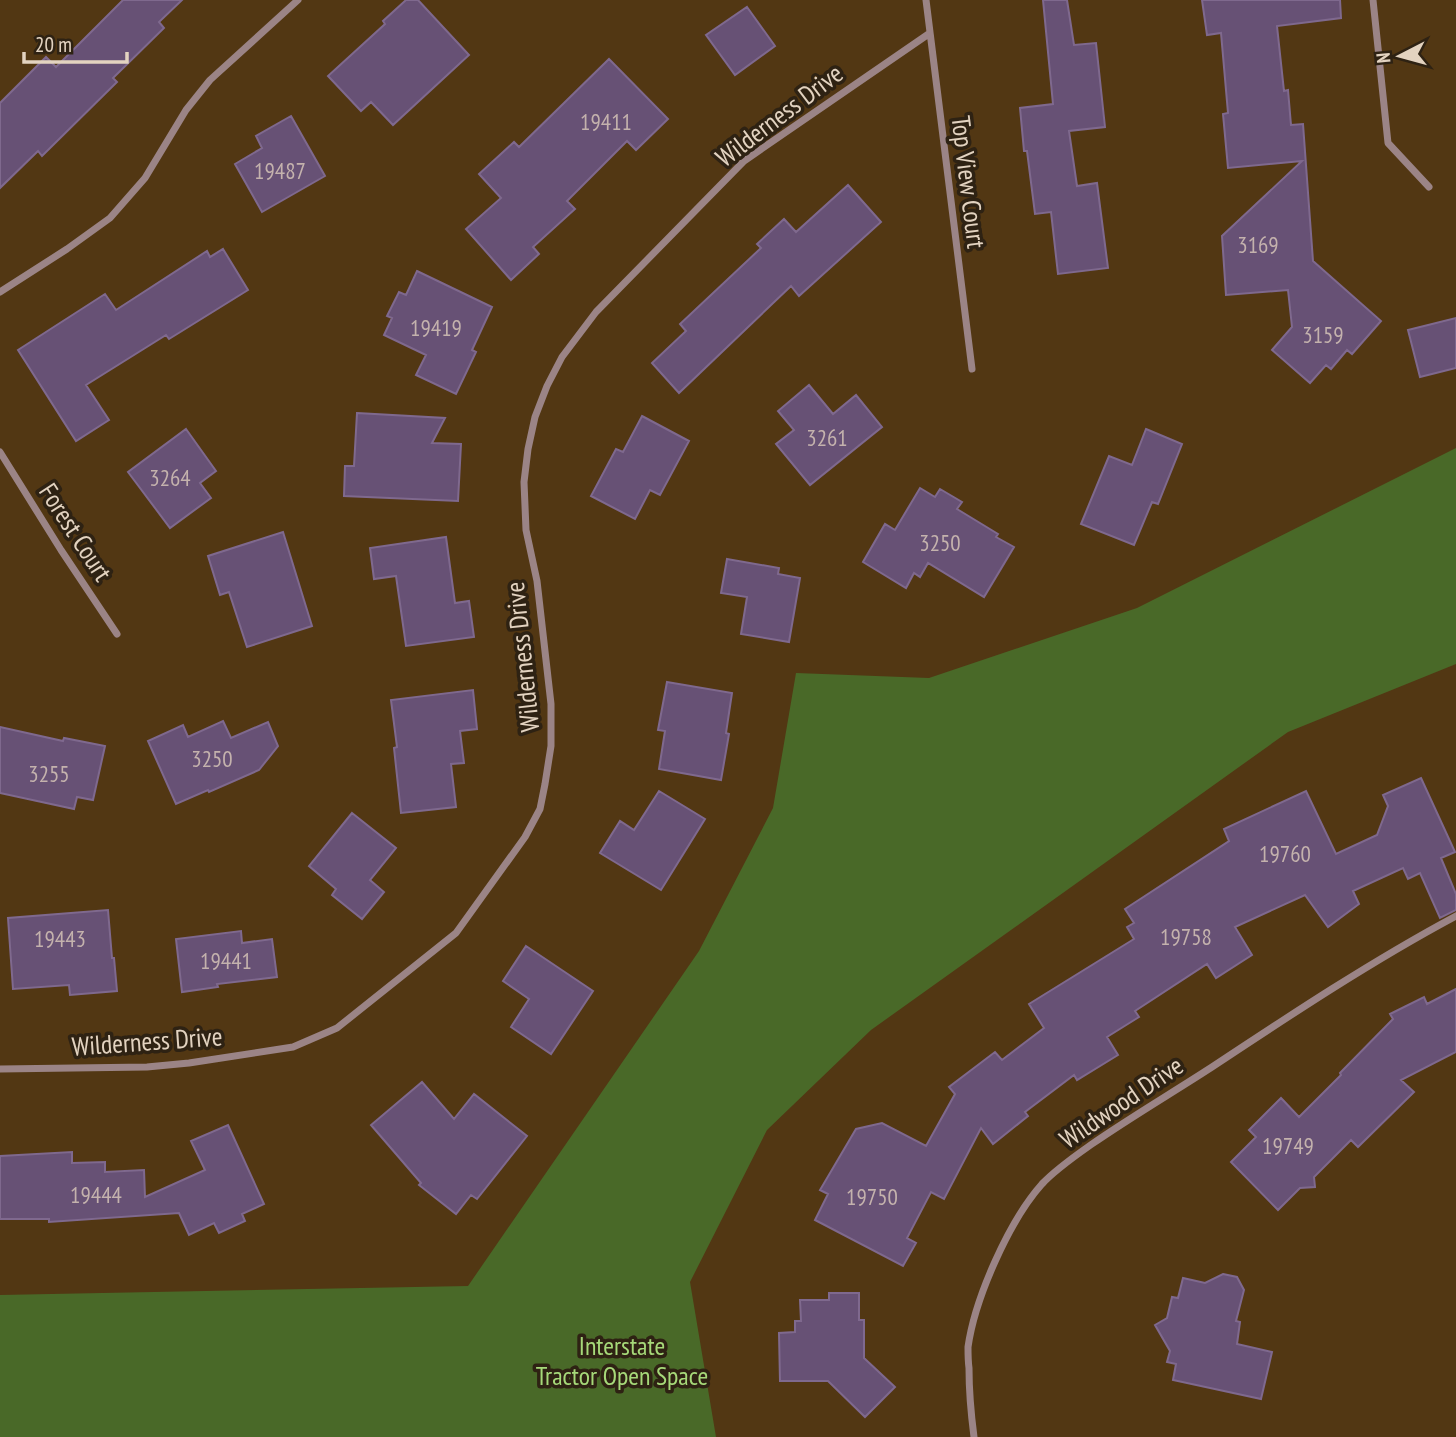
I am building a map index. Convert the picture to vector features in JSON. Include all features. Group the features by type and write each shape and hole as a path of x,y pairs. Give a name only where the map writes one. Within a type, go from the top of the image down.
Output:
{"street":[{"path":"0,292 67,250 110,218 145,178 186,110 210,80 298,0"},
{"name":"Top View Court","path":"926,0 972,369"},
{"path":"1373,0 1388,143 1429,187"},
{"name":"Wilderness Drive","path":"0,1069 147,1067 293,1047 337,1028 456,933 525,837 540,810 545,784 551,746 551,704 537,581 526,530 524,482 535,417 562,357 596,312 744,161 930,33"},
{"name":"Forest Court","path":"0,452 117,634"},
{"name":"Wildwood Drive","path":"974,1437 969,1397 968,1348 978,1307 1018,1216 1042,1184 1119,1125 1302,1008 1456,916"}],"green space":[{"name":"Interstate Tractor Open Space","path":"1456,448 1456,664 1288,732 871,1030 767,1130 690,1282 716,1437 0,1437 0,1295 468,1286 699,951 773,808 796,673 929,678 1137,608"}],"building":[{"path":"123,0 182,0 159,22 164,28 113,78 117,82 42,156 38,151 0,188 0,103 46,57 56,67"},
{"path":"406,0 418,0 469,55 393,125 371,102 361,111 328,76 385,24 383,21"},
{"path":"1043,0 1067,0 1074,45 1096,43 1105,127 1069,131 1077,186 1097,183 1108,268 1058,274 1051,212 1035,214 1020,108 1053,104"},
{"path":"1202,0 1340,0 1341,18 1277,26 1284,91 1288,90 1291,125 1303,124 1313,261 1381,321 1352,354 1347,350 1331,369 1326,365 1310,383 1272,350 1292,327 1288,290 1226,295 1222,236 1302,161 1228,168 1223,114 1228,113 1221,33 1207,35"},
{"path":"747,7 775,46 735,75 706,35"},
{"path":"609,59 668,119 636,150 627,141 567,201 575,209 533,247 539,254 511,280 466,229 501,198 479,174 514,142 519,147"},
{"path":"291,116 325,176 262,212 235,164 262,148 256,136"},
{"path":"848,185 881,222 799,296 791,286 679,393 652,363 686,331 680,324 761,248 757,244 784,219 796,232"},
{"path":"223,249 248,290 169,339 166,335 86,385 109,420 76,441 18,350 105,294 116,310 207,251 210,257"},
{"path":"417,271 492,307 472,350 476,352 456,394 416,375 426,355 384,335 392,318 387,316 399,292 406,295"},
{"path":"1456,318 1456,368 1420,377 1408,330"},
{"path":"809,385 833,414 856,395 882,427 810,485 776,444 794,430 778,411"},
{"path":"357,413 445,418 432,443 461,444 458,501 344,496 345,466 354,466"},
{"path":"642,416 689,441 660,495 650,490 635,519 591,496 616,449 623,452"},
{"path":"186,429 216,471 200,483 211,498 170,528 128,472"},
{"path":"1146,429 1182,444 1158,504 1152,502 1134,545 1081,524 1109,456 1132,465"},
{"path":"920,488 935,497 940,489 962,502 957,509 1014,547 984,597 928,563 920,577 914,573 906,588 863,562 885,524 895,530"},
{"path":"283,532 312,626 247,647 229,592 220,595 208,556"},
{"path":"446,537 455,603 469,601 474,637 406,646 396,576 374,579 370,548"},
{"path":"727,559 779,568 778,574 800,578 789,642 741,634 747,597 721,593"},
{"path":"667,682 732,693 726,733 729,734 721,780 659,769 665,731 658,730"},
{"path":"473,690 477,729 460,731 464,763 451,764 456,807 401,813 391,700"},
{"path":"223,721 231,738 268,722 278,746 259,770 176,804 148,741 183,725 188,737"},
{"path":"0,727 63,741 64,738 105,746 93,800 77,797 74,809 0,793"},
{"path":"1421,778 1455,852 1441,858 1456,894 1456,910 1440,918 1420,873 1408,879 1403,868 1353,891 1359,904 1328,927 1305,895 1235,927 1252,955 1216,978 1207,964 1135,1011 1139,1017 1107,1037 1118,1055 1077,1080 1074,1075 1025,1112 1028,1116 993,1144 981,1128 944,1199 931,1192 907,1238 916,1243 903,1266 815,1220 828,1194 820,1190 856,1129 882,1123 926,1146 955,1094 949,1087 995,1052 1002,1060 1044,1028 1029,1004 1134,939 1127,927 1134,923 1125,909 1229,841 1224,829 1306,791 1336,854 1377,835 1388,806 1383,795"},
{"path":"659,791 705,819 661,890 600,853 620,821 634,830"},
{"path":"352,813 396,848 370,880 384,892 362,919 332,895 336,889 309,866"},
{"path":"108,910 117,991 70,995 69,985 13,989 8,918"},
{"path":"241,931 242,943 272,939 277,977 217,984 218,987 182,992 176,939"},
{"path":"526,946 593,991 551,1054 511,1027 529,999 503,981"},
{"path":"1456,989 1456,1052 1401,1080 1414,1092 1358,1147 1351,1140 1314,1177 1315,1187 1300,1188 1278,1210 1231,1162 1256,1137 1249,1130 1281,1098 1299,1117 1393,1019 1390,1014 1424,997 1427,1004"},
{"path":"422,1082 454,1119 474,1094 527,1136 477,1199 471,1195 456,1214 419,1185 421,1183 371,1125"},
{"path":"228,1125 264,1204 242,1214 245,1221 219,1233 214,1223 189,1235 179,1213 49,1222 49,1219 0,1219 0,1156 72,1152 72,1163 105,1162 105,1172 144,1170 145,1197 205,1170 191,1141"},
{"path":"1223,1274 1237,1277 1244,1290 1236,1321 1240,1322 1237,1344 1272,1352 1261,1399 1173,1380 1176,1364 1167,1362 1170,1351 1155,1325 1167,1318 1172,1297 1178,1298 1183,1278 1205,1283"},
{"path":"829,1293 859,1293 859,1320 864,1320 864,1358 895,1387 865,1417 828,1381 780,1381 779,1333 795,1332 795,1321 801,1321 800,1300 829,1300"}]}
